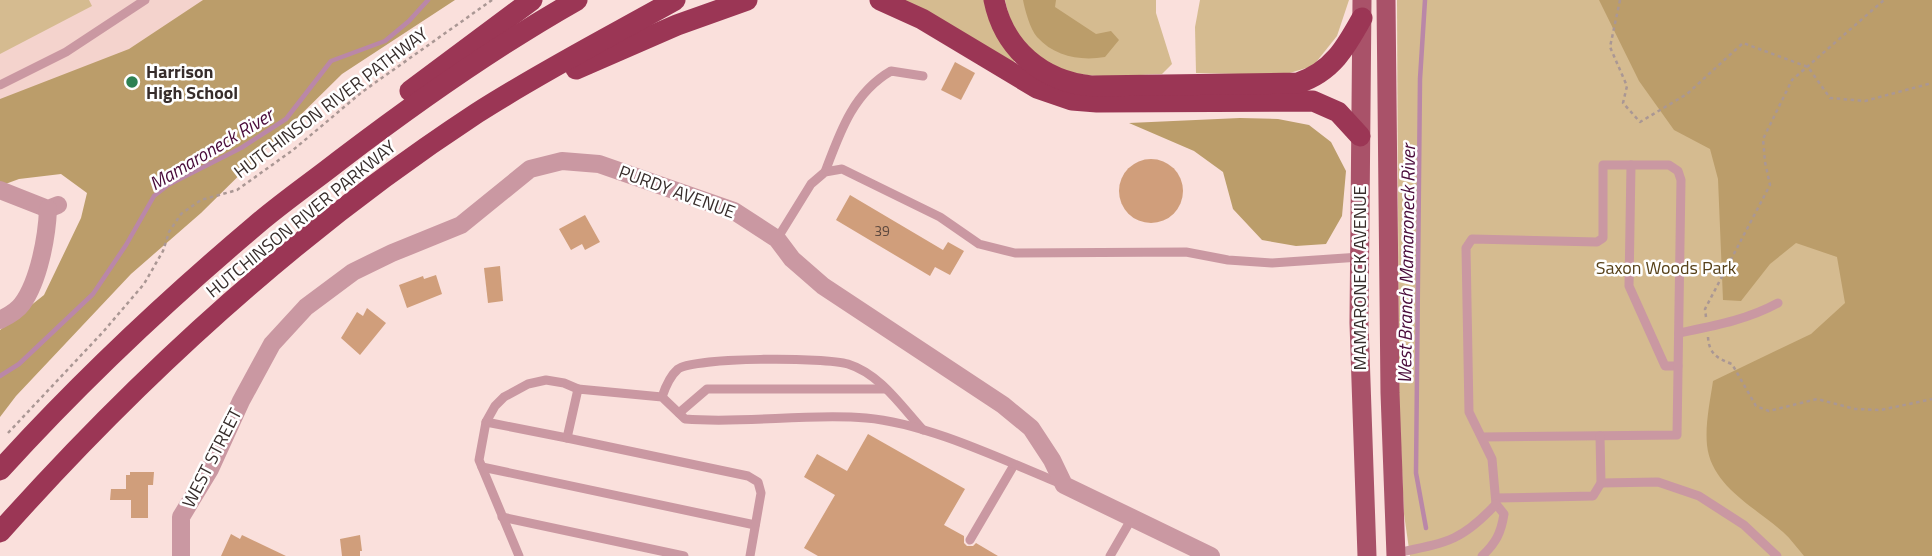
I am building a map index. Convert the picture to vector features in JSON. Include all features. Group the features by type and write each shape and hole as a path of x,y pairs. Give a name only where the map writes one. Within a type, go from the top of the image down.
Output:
{"highway":[{"path":"258,223 293,184 324,157 531,0"},
{"name":"HUTCHINSON RIVER PARKWAY","path":"0,470 56,408 162,308 258,223 447,82 577,0"},
{"name":"HUTCHINSON RIVER PARKWAY","path":"0,532 81,445 186,343 264,274 371,189 479,113 676,0"},
{"path":"479,113 648,37 747,0"},
{"path":"880,0 922,19 1026,82 1061,97 1097,102 1314,101 1338,112 1360,136"},
{"path":"994,0 1004,30 1026,59 1059,79 1091,86 1298,83 1317,75 1334,62 1362,9"}],"main road":[{"name":"MAMARONECK AVENUE","path":"1386,0 1392,555"},
{"name":"MAMARONECK AVENUE","path":"1362,9 1360,375 1367,556"}],"street":[{"name":"PURDY AVENUE","path":"261,364 272,344 306,307 353,272 461,225 530,169 562,161 599,164 734,211 776,239 792,259 823,286 1003,405 1031,428 1052,460 1064,485"},
{"path":"0,190 53,207 37,273 23,304 0,320"},
{"name":"WEST STREET","path":"181,556 181,517 210,469 261,364"},
{"path":"1064,485 1211,556"}],"lane":[{"path":"0,85 66,52 145,0"},
{"path":"776,239 811,184 825,172 839,135 857,102 874,81 891,71 922,76"},
{"path":"1482,438 1677,435 1681,180 1678,171 1669,165 1604,164 1602,238 1597,242 1472,239 1466,248 1469,412 1492,459 1496,501 1504,514 1502,529 1495,544 1482,556"},
{"path":"1631,165 1629,286 1665,366 1678,366"},
{"path":"825,172 842,169 858,175 940,217 979,244 1014,253 1186,252 1228,260 1272,263 1360,257"},
{"path":"1679,333 1761,312 1778,303"},
{"path":"662,397 678,369 699,362 810,360 848,364 877,379 924,431"},
{"path":"519,556 479,460 486,422 504,397 528,384 546,380 578,389 662,397 685,419 866,418 924,431 1064,485"},
{"path":"567,438 578,389"},
{"path":"679,413 707,389 886,389"},
{"path":"486,422 748,476 758,482 761,493 750,556"},
{"path":"1392,555 1447,543 1477,524 1496,501 1593,496 1601,483 1600,436"},
{"path":"970,540 1014,465"},
{"path":"482,467 755,525"},
{"path":"1601,483 1658,482 1699,496 1744,524 1777,556"},
{"path":"502,517 684,556"},
{"path":"1110,556 1132,518"}],"path":[{"name":"HUTCHINSON RIVER PATHWAY","path":"5,437 144,284 163,251 169,232 181,214 201,200 237,190 293,150 362,92 492,0"},
{"path":"1620,0 1610,47 1627,86 1623,103 1640,122 1687,94 1743,43 1808,67 1830,99 1865,101 1932,83"},
{"path":"1882,1 1792,80 1763,139 1770,186 1705,309 1709,346 1717,359 1732,364 1756,406 1769,411 1817,399 1855,409 1881,410 1932,399"}],"shaded area":[{"name":"Harrison High School","path":"0,0 379,0 74,176 0,164"},
{"path":"203,0 455,0 342,74 201,213 131,274 16,396 0,417 0,330 44,295 81,218 87,193 61,174 19,179 0,186 0,99 129,49"},
{"path":"1023,0 1056,0 1055,7 1096,34 1111,31 1119,40 1105,57 1078,58 1060,53 1044,44 1034,34"},
{"path":"1599,0 1932,0 1932,556 1804,556 1786,535 1725,484 1717,472 1707,445 1713,381 1811,334 1845,303 1837,257 1796,243 1770,264 1741,301 1723,300 1718,179 1710,149 1674,130 1639,81"},
{"path":"1278,119 1309,125 1331,142 1346,171 1342,216 1326,244 1296,246 1262,240 1233,209 1223,172 1194,151 1129,123"}],"green space":[{"path":"0,0 89,0 92,6 0,54"},
{"path":"895,0 985,0 1016,60 1010,65"},
{"path":"1005,0 1156,0 1156,13 1172,64 1162,74 1111,76 1064,71 1045,62 1028,49 1014,28"},
{"path":"1200,0 1349,0 1337,36 1313,66 1283,75 1196,73 1195,27"},
{"name":"Saxon Woods Park","path":"1397,0 1932,0 1932,556 1410,556 1404,514 1399,403"}],"building":[{"path":"955,62 975,73 961,100 941,90"},
{"path":"1151,159 1169,165 1177,173 1183,191 1177,209 1169,217 1151,223 1133,217 1125,209 1119,191 1125,173 1133,165"},
{"path":"850,195 943,250 948,242 964,251 950,275 935,267 930,276 836,220"},
{"path":"585,215 600,242 585,250 582,244 571,250 559,229"},
{"path":"500,266 503,301 488,303 484,268"},
{"path":"436,275 442,294 407,308 399,285 423,276 424,279"},
{"path":"367,308 386,323 360,355 341,338 357,312 363,316"},
{"path":"868,434 965,489 944,525 964,536 967,546 976,543 998,556 818,556 804,548 835,495 804,477 817,454 847,471"},
{"path":"130,472 154,472 153,485 148,485 148,518 131,518 131,500 110,500 111,489 126,489 126,475 130,475"},
{"path":"231,534 240,539 242,535 286,556 221,556"},
{"path":"360,535 360,556 342,556 340,539"}],"waterway":[{"name":"Mamaroneck River","path":"0,376 19,364 93,294 126,245 154,196 168,185 241,148 286,119 331,61 385,41 428,0"},
{"name":"West Branch Mamaroneck River","path":"1425,0 1420,79 1416,473 1426,528"}],"place":[{"name":"Harrison High School","path":"132,82"}]}
